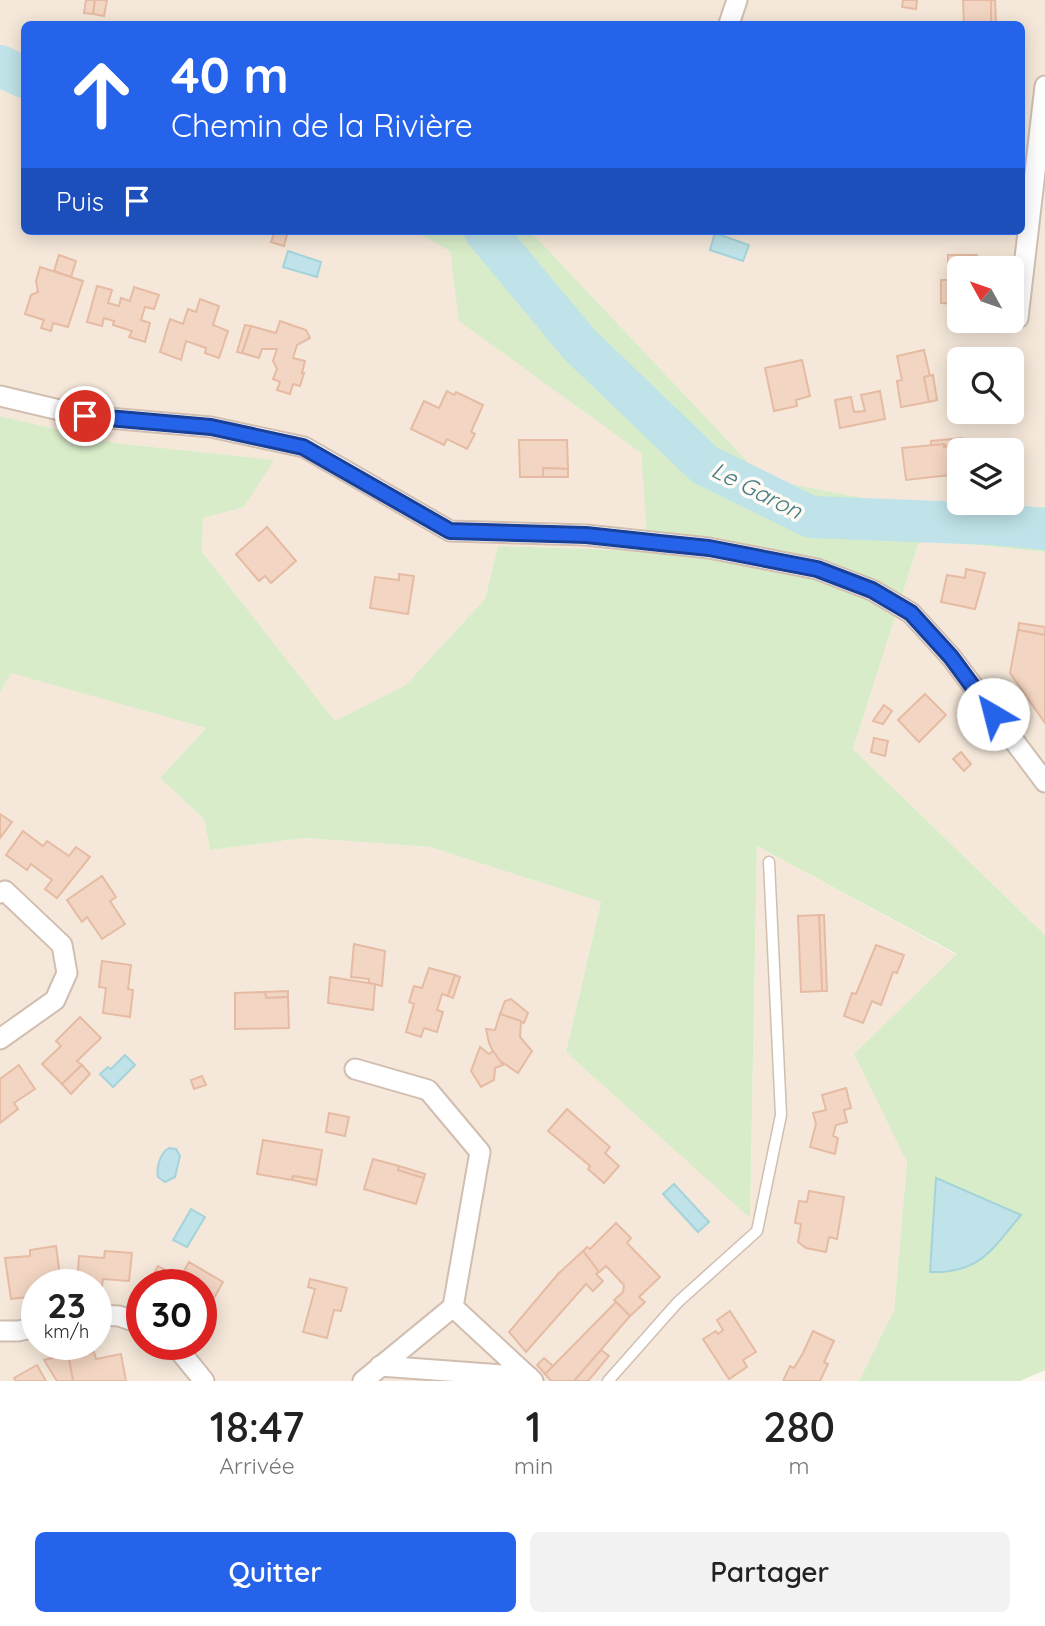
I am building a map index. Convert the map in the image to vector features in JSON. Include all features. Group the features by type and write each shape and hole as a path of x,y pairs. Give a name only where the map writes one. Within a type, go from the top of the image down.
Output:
{"street":[{"path":"730,21 737,0"},
{"path":"1024,280 1040,179 1045,86"},
{"path":"0,396 85,416 211,427 303,447 450,531 586,535 709,548 817,569 872,590 911,613 951,657 1045,782"},
{"path":"0,893 5,891 62,945 67,972 55,1000 0,1038"},
{"path":"355,1069 428,1090 480,1152 453,1307 363,1381"},
{"path":"453,1307 531,1379"},
{"path":"0,1346 18,1330"},
{"path":"187,1360 204,1381"},
{"path":"380,1366 531,1379"}],"lane":[{"path":"608,1381 678,1302 757,1231 781,1115 769,862"}],"shaded area":[{"path":"0,0 1045,0 1045,507 1024,506 1024,438 947,438 947,504 890,503 764,479 533,235 1025,235 1025,21 21,21 21,235 421,235 450,251 460,321 641,453 649,551 498,546 485,599 406,686 335,721 202,552 203,518 244,507 273,460 115,443 0,416"},
{"path":"920,539 1045,552 1045,935 853,749"},
{"path":"11,672 206,728 160,778 204,819 210,850 304,838 430,847 601,902 566,1052 750,1217 757,846 957,955 854,1054 907,1161 894,1310 859,1381 0,1381 0,692"}],"green space":[{"path":"421,235 533,235 764,479 890,503 947,504 947,515 1024,515 1024,506 1045,507 1045,552 920,539 853,749 1045,935 1045,1370 1020,1381 859,1381 894,1310 907,1162 854,1054 957,954 757,846 750,1218 566,1052 601,902 430,847 304,838 210,850 204,819 160,778 206,728 11,673 0,692 0,416 115,443 274,460 244,507 203,518 202,552 335,721 406,685 485,599 498,546 648,551 641,453 459,321 450,251"}],"water":[{"path":"714,235 749,245 743,261 710,250"},
{"path":"288,251 321,262 317,277 283,267"},
{"path":"125,1055 135,1065 113,1087 100,1074 108,1067 111,1069"},
{"path":"169,1148 176,1149 180,1156 175,1177 165,1182 158,1177 158,1169 161,1157"},
{"path":"936,1178 1021,1215 983,1257 961,1269 947,1272 930,1272"},
{"path":"674,1184 709,1222 698,1232 663,1194"},
{"path":"191,1209 205,1217 187,1247 173,1240"}],"building":[{"path":"86,0 95,0 93,14 84,13"},
{"path":"95,0 107,0 104,16 93,14"},
{"path":"903,0 917,0 916,9 902,7"},
{"path":"963,0 991,0 991,21 964,21"},
{"path":"991,0 995,0 996,21 991,21"},
{"path":"274,235 287,235 284,246 271,242"},
{"path":"59,255 76,261 71,277 54,271"},
{"path":"40,267 83,281 68,327 53,323 51,331 41,328 44,320 25,314 31,295 38,292 36,281"},
{"path":"941,280 947,280 947,303 941,303"},
{"path":"97,286 112,290 108,303 119,306 121,298 130,301 134,287 159,295 154,309 145,307 141,320 150,323 145,342 129,337 132,331 113,325 114,321 104,318 102,326 87,322"},
{"path":"200,299 219,306 213,325 228,331 219,358 205,353 206,348 186,341 181,360 160,352 170,319 183,324 188,309 196,312"},
{"path":"280,321 306,330 310,338 297,345 293,358 305,361 304,373 300,386 293,384 290,394 277,390 280,382 273,379 277,369 273,361 277,349 262,349 259,358 242,353 251,326 276,333"},
{"path":"245,325 251,326 242,353 237,352"},
{"path":"924,350 930,376 924,377 929,402 901,407 897,381 902,380 897,356"},
{"path":"802,360 810,396 796,400 797,406 774,411 765,368"},
{"path":"933,375 937,400 929,402 924,377"},
{"path":"447,391 454,395 456,392 483,405 471,432 475,434 467,449 447,439 444,445 411,429 424,401 439,408"},
{"path":"880,391 885,419 840,428 835,400 851,397 854,412 865,411 861,395"},
{"path":"947,439 947,446 931,445 931,441"},
{"path":"519,440 567,440 568,469 543,468 543,477 520,477"},
{"path":"944,444 944,447 947,447 947,475 906,480 902,448"},
{"path":"543,468 568,469 568,477 543,477"},
{"path":"267,527 296,561 271,583 265,576 259,581 236,554"},
{"path":"966,569 985,573 975,609 941,602 947,575 965,578"},
{"path":"399,574 414,576 408,614 370,608 375,577 399,580"},
{"path":"1019,623 1045,627 1045,635 1018,630"},
{"path":"1018,630 1045,635 1045,723 1010,673"},
{"path":"925,694 946,715 919,742 898,720"},
{"path":"884,705 892,711 883,724 873,721"},
{"path":"874,738 888,741 885,756 871,752"},
{"path":"961,752 971,764 964,771 953,759"},
{"path":"0,814 12,822 0,838"},
{"path":"23,831 43,846 47,841 69,856 76,847 90,857 57,898 45,889 52,880 31,864 27,870 6,855"},
{"path":"102,876 116,897 110,901 125,924 102,939 87,917 82,922 67,900"},
{"path":"819,915 824,915 827,991 822,991"},
{"path":"819,915 822,991 801,992 798,916"},
{"path":"354,944 385,951 382,986 369,983 369,979 351,977"},
{"path":"876,945 904,955 897,973 893,972 881,1005 872,1001 863,1023 844,1016 852,993 856,994"},
{"path":"102,961 131,965 128,989 133,990 130,1017 103,1013 106,988 99,987"},
{"path":"429,968 455,975 448,996 442,994 437,1010 443,1012 437,1032 424,1028 421,1037 406,1032 414,1004 409,1002 414,986 422,988"},
{"path":"455,975 460,977 453,998 448,996"},
{"path":"330,977 375,984 373,1010 328,1003"},
{"path":"288,991 288,997 266,998 265,992"},
{"path":"265,992 266,998 288,997 289,1028 235,1029 235,993"},
{"path":"511,999 528,1013 524,1023 500,1014 505,1001"},
{"path":"500,1014 521,1021 520,1037 532,1051 518,1073 496,1058 489,1043 486,1029 495,1030"},
{"path":"80,1017 101,1038 77,1061 82,1065 62,1084 42,1064 61,1046 56,1041"},
{"path":"480,1047 489,1054 493,1051 503,1065 495,1068 494,1080 481,1087 471,1071"},
{"path":"19,1065 35,1089 14,1103 18,1109 0,1123 0,1079"},
{"path":"82,1065 90,1074 71,1094 62,1084"},
{"path":"202,1076 206,1085 194,1089 191,1080"},
{"path":"846,1088 851,1108 844,1110 847,1122 836,1125 833,1136 838,1138 835,1154 810,1147 816,1124 813,1113 826,1110 822,1095"},
{"path":"567,1109 610,1147 605,1153 619,1166 604,1183 588,1169 590,1166 548,1131"},
{"path":"329,1113 349,1117 345,1136 326,1132"},
{"path":"263,1140 322,1150 317,1180 293,1176 292,1180 257,1174"},
{"path":"373,1159 399,1166 398,1170 424,1178 416,1204 364,1189"},
{"path":"399,1166 425,1174 424,1178 398,1170"},
{"path":"293,1176 317,1180 316,1185 292,1180"},
{"path":"809,1191 844,1197 837,1239 829,1237 826,1252 806,1248 798,1242 801,1224 795,1223 799,1201 807,1202"},
{"path":"616,1223 631,1238 627,1243 660,1277 639,1297 645,1302 630,1316 614,1300 623,1292 624,1285 606,1266 599,1272 583,1251 587,1247 590,1249"},
{"path":"56,1246 59,1269 21,1269 21,1298 11,1299 5,1258 30,1256 30,1250"},
{"path":"105,1251 132,1253 130,1269 126,1269 126,1281 112,1280 112,1269 78,1269 79,1256 104,1258"},
{"path":"583,1251 603,1281 593,1291 586,1284 526,1352 509,1332 558,1274"},
{"path":"189,1262 201,1269 185,1269"},
{"path":"217,1278 223,1282 217,1292"},
{"path":"310,1279 347,1288 341,1311 334,1310 327,1338 303,1332 315,1289 308,1287"},
{"path":"616,1302 630,1316 574,1381 551,1381 545,1374"},
{"path":"730,1311 756,1352 743,1360 747,1367 729,1379 703,1339 723,1330 717,1320"},
{"path":"813,1331 834,1341 824,1362 828,1364 820,1381 783,1381 790,1366 794,1368 803,1353"},
{"path":"601,1350 609,1356 588,1381 574,1381"},
{"path":"121,1354 126,1381 73,1381 69,1360 112,1360 112,1356"},
{"path":"544,1358 553,1366 545,1374 537,1365"},
{"path":"44,1360 69,1360 73,1381 57,1381"},
{"path":"37,1365 46,1381 16,1381 14,1378"}],"waterway":[{"name":"Le Garon","path":"0,66 21,76"},
{"name":"Le Garon","path":"488,235 579,344 705,465 811,517 991,524 1045,529"}],"route":[{"path":"85,416 211,427 303,447 450,531 586,535 709,548 817,569 872,590 911,613 951,657 993,714"}]}
